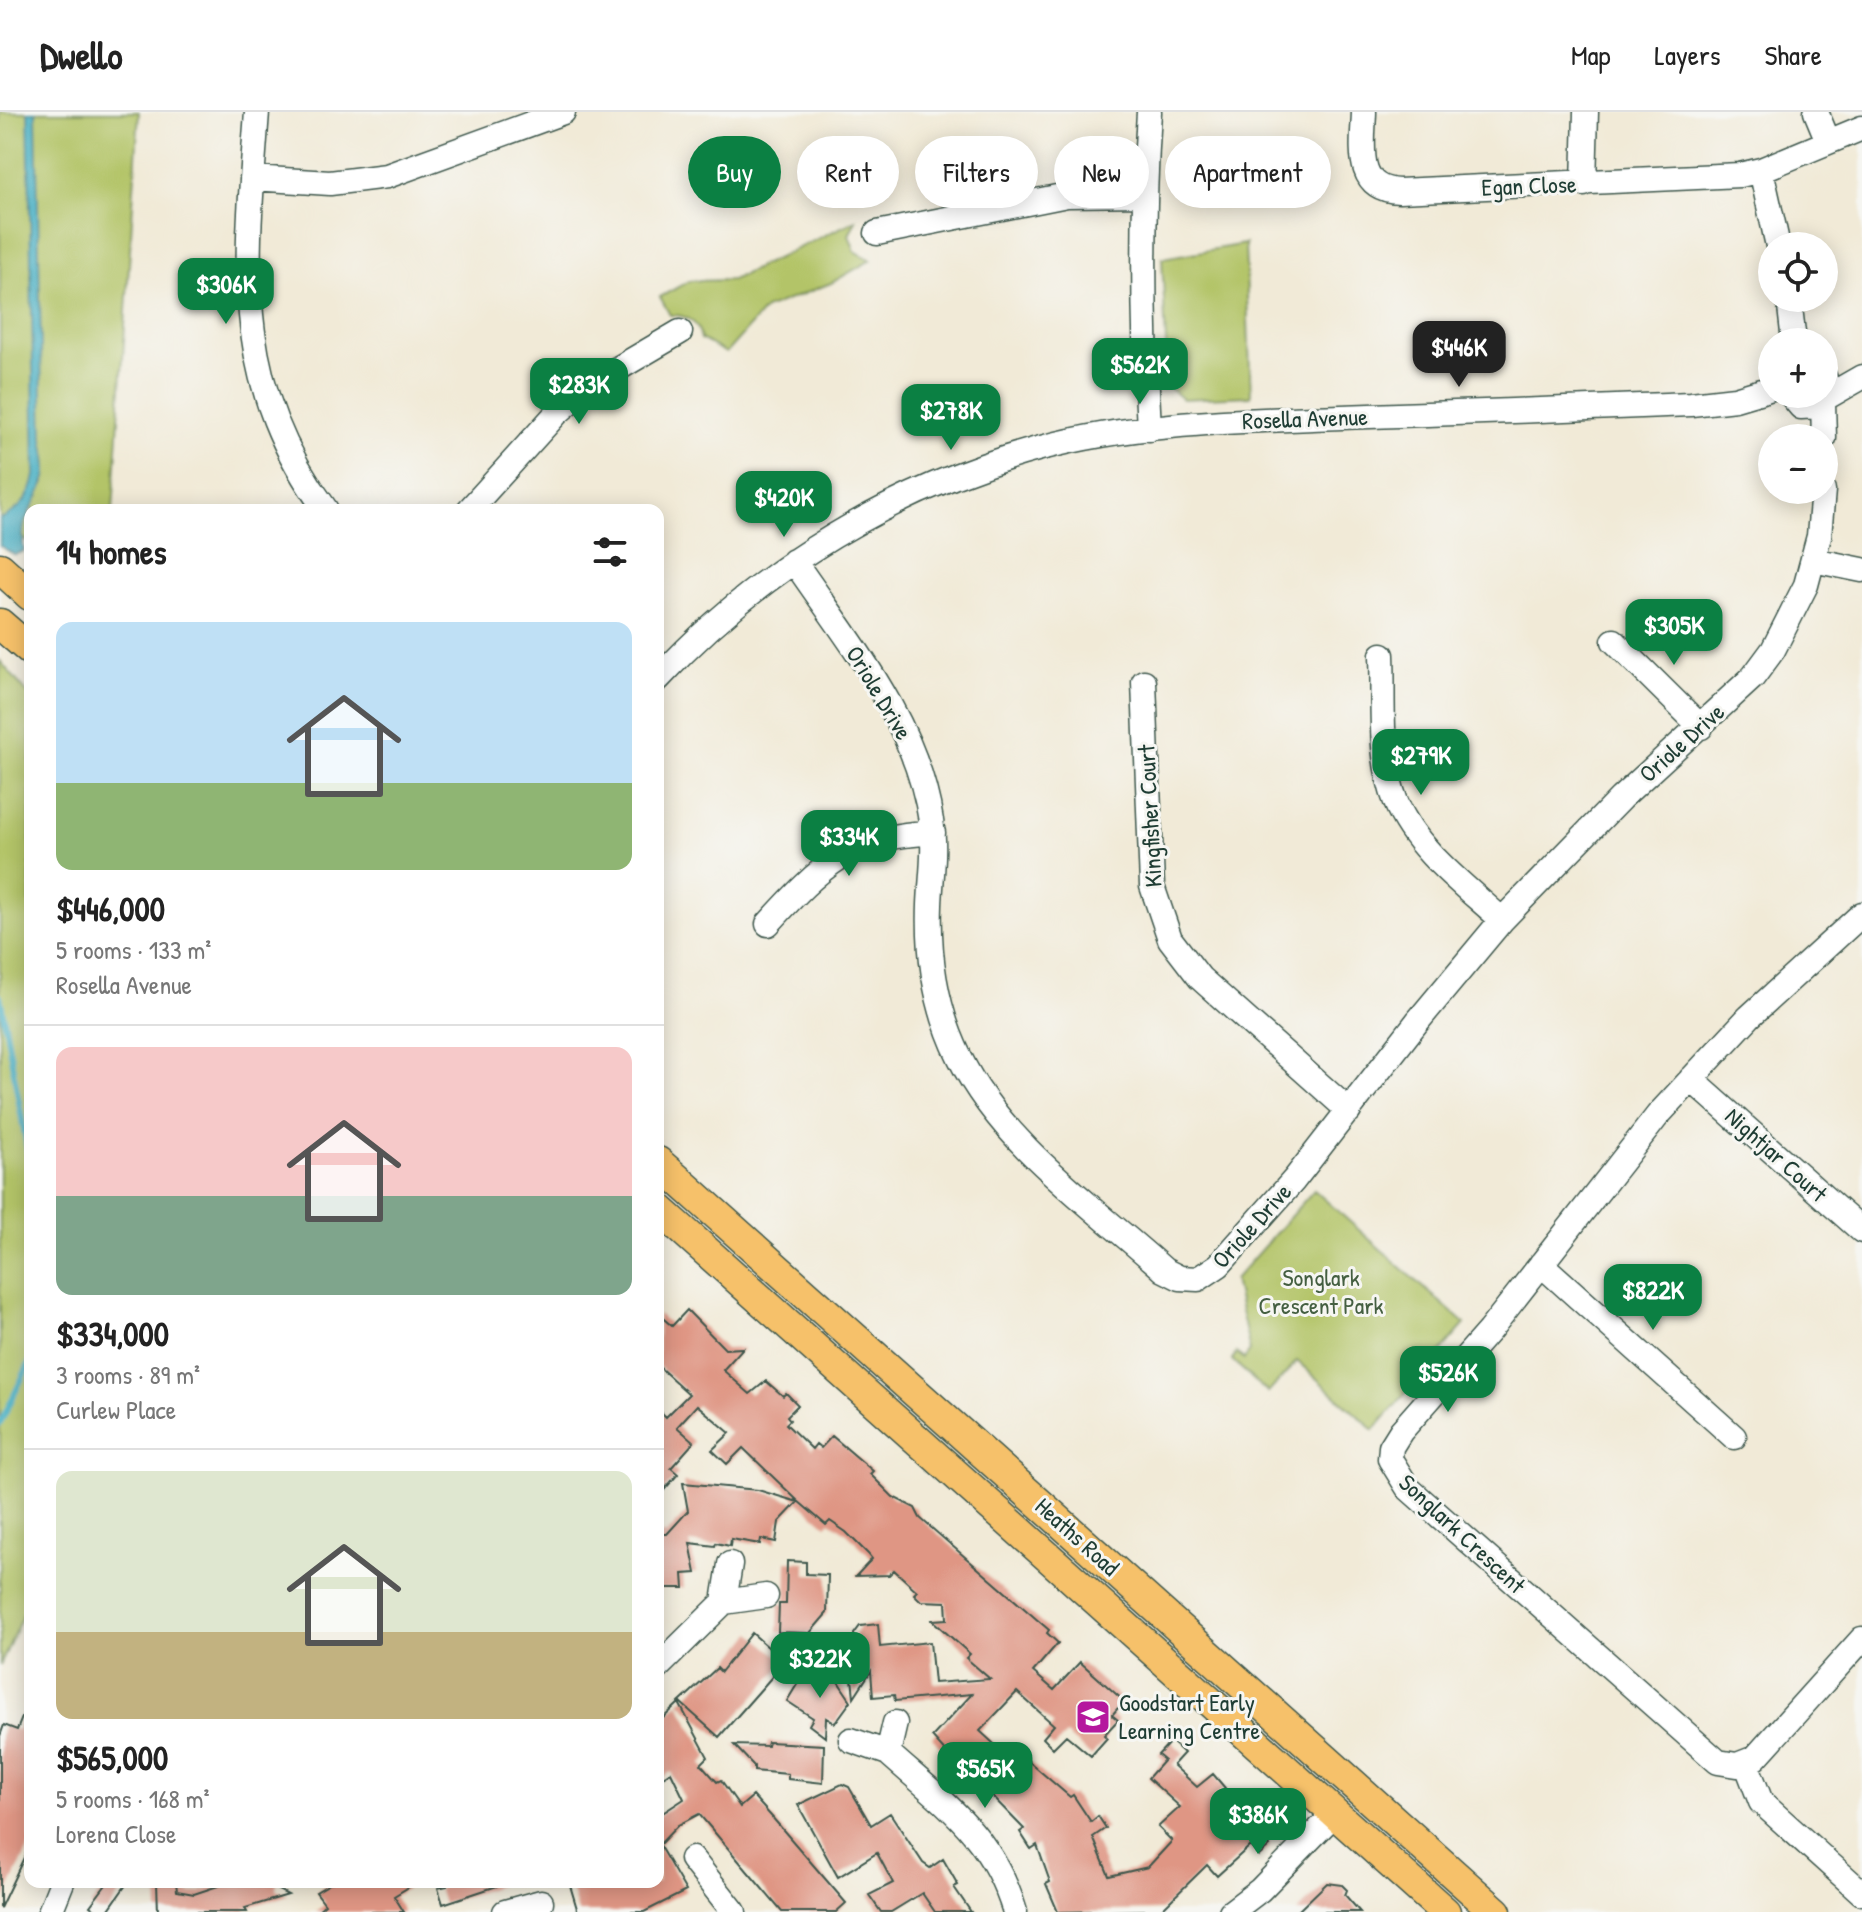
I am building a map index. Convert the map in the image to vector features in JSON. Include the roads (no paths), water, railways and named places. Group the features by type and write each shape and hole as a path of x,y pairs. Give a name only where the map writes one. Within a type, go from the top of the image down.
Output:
{"main road":[{"path":"0,624 24,645"},
{"name":"Heaths Road","path":"664,1167 1496,1912"},
{"name":"Heaths Road","path":"664,1213 1445,1912"},
{"path":"1335,1813 1362,1792"}],"street":[{"path":"257,112 247,295 258,370 284,439 322,504"},
{"path":"252,178 330,183 387,176 563,112"},
{"path":"1148,136 1149,112"},
{"name":"Egan Close","path":"1364,112 1364,167 1371,182 1382,189 1715,178 1761,170 1862,128"},
{"path":"1584,184 1586,112"},
{"path":"1816,112 1828,141"},
{"path":"1761,170 1775,232"},
{"path":"877,233 1054,198"},
{"path":"1144,208 1143,300 1149,429"},
{"path":"474,504 557,413 590,385 680,332"},
{"name":"Rosella Avenue","path":"1838,381 1862,369"},
{"path":"1838,385 1862,377"},
{"name":"Rosella Avenue","path":"1735,399 1758,392"},
{"name":"Rosella Avenue","path":"664,673 740,601 794,561 861,520 952,477 1040,448 1149,429 1247,421 1691,404 1758,398"},
{"name":"Oriole Drive","path":"794,561 895,713 918,763 933,833 930,957 941,1010 959,1057 984,1100 1014,1136 1172,1276 1198,1279 1219,1265 1349,1111 1502,920 1621,798 1753,677 1773,650 1797,605 1813,560 1821,504"},
{"path":"1813,560 1862,570"},
{"path":"1614,641 1701,727"},
{"path":"1382,655 1386,764 1396,802 1417,837 1502,920"},
{"name":"Kingfisher Court","path":"1144,682 1152,886 1170,939 1200,978 1349,1111"},
{"path":"768,924 817,871 845,852 881,838 933,833"},
{"name":"Songlark Crescent","path":"1746,1763 1718,1762 1702,1750 1408,1488 1393,1468 1391,1447 1401,1431 1489,1331 1598,1189 1691,1079 1749,1017 1862,914"},
{"name":"Nightjar Court","path":"1691,1079 1862,1231"},
{"path":"1541,1264 1734,1437"},
{"path":"724,1602 730,1564"},
{"path":"664,1661 724,1602 766,1596"},
{"path":"1862,1639 1764,1750 1746,1763 1761,1802 1862,1893"},
{"path":"888,1753 895,1723"},
{"path":"851,1740 888,1753 960,1818 994,1856 1015,1912"},
{"path":"1234,1911 1335,1813"},
{"path":"692,1859 727,1910"},
{"path":"50,1912 60,1888"},
{"path":"505,1912 539,1899"}],"water":[{"path":"28,112 36,112 43,439 47,469 34,504 24,504 24,551 15,555 0,546 0,519 24,502 35,475"}],"waterway":[{"path":"0,996 24,1130"},
{"path":"0,1424 24,1374"}],"place":[{"name":"Goodstart Early Learning Centre","path":"1093,1717"}],"park label":[{"name":"Songlark Crescent Park","path":"1321,1292"}]}
